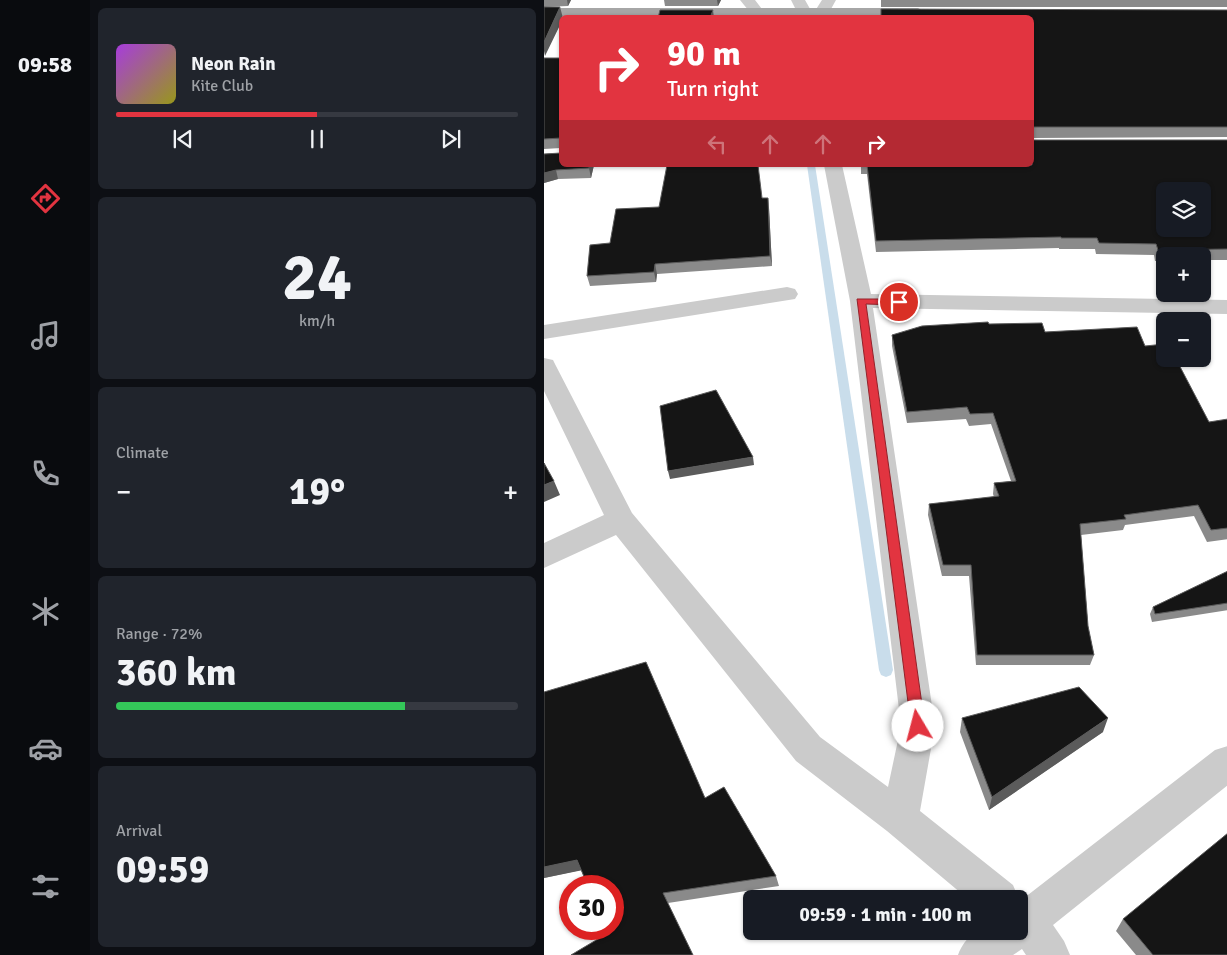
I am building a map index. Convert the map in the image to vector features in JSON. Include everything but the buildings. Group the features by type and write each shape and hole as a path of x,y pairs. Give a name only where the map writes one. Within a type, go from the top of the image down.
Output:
{"main road":[{"path":"544,12 758,6 813,10 930,11 883,0"},
{"path":"544,24 559,24"}],"street":[{"path":"747,0 758,6"},
{"path":"833,167 861,301 918,726 900,818"},
{"path":"544,332 788,294"},
{"path":"861,301 1227,307"},
{"path":"544,366 621,520 808,749 900,818 982,890"},
{"path":"544,556 621,520"},
{"path":"1028,909 1227,762"},
{"path":"1028,932 1050,955"},
{"path":"978,955 993,940"}],"waterway":[{"path":"811,167 886,670"}],"route":[{"path":"899,302 861,301 918,726"}]}
